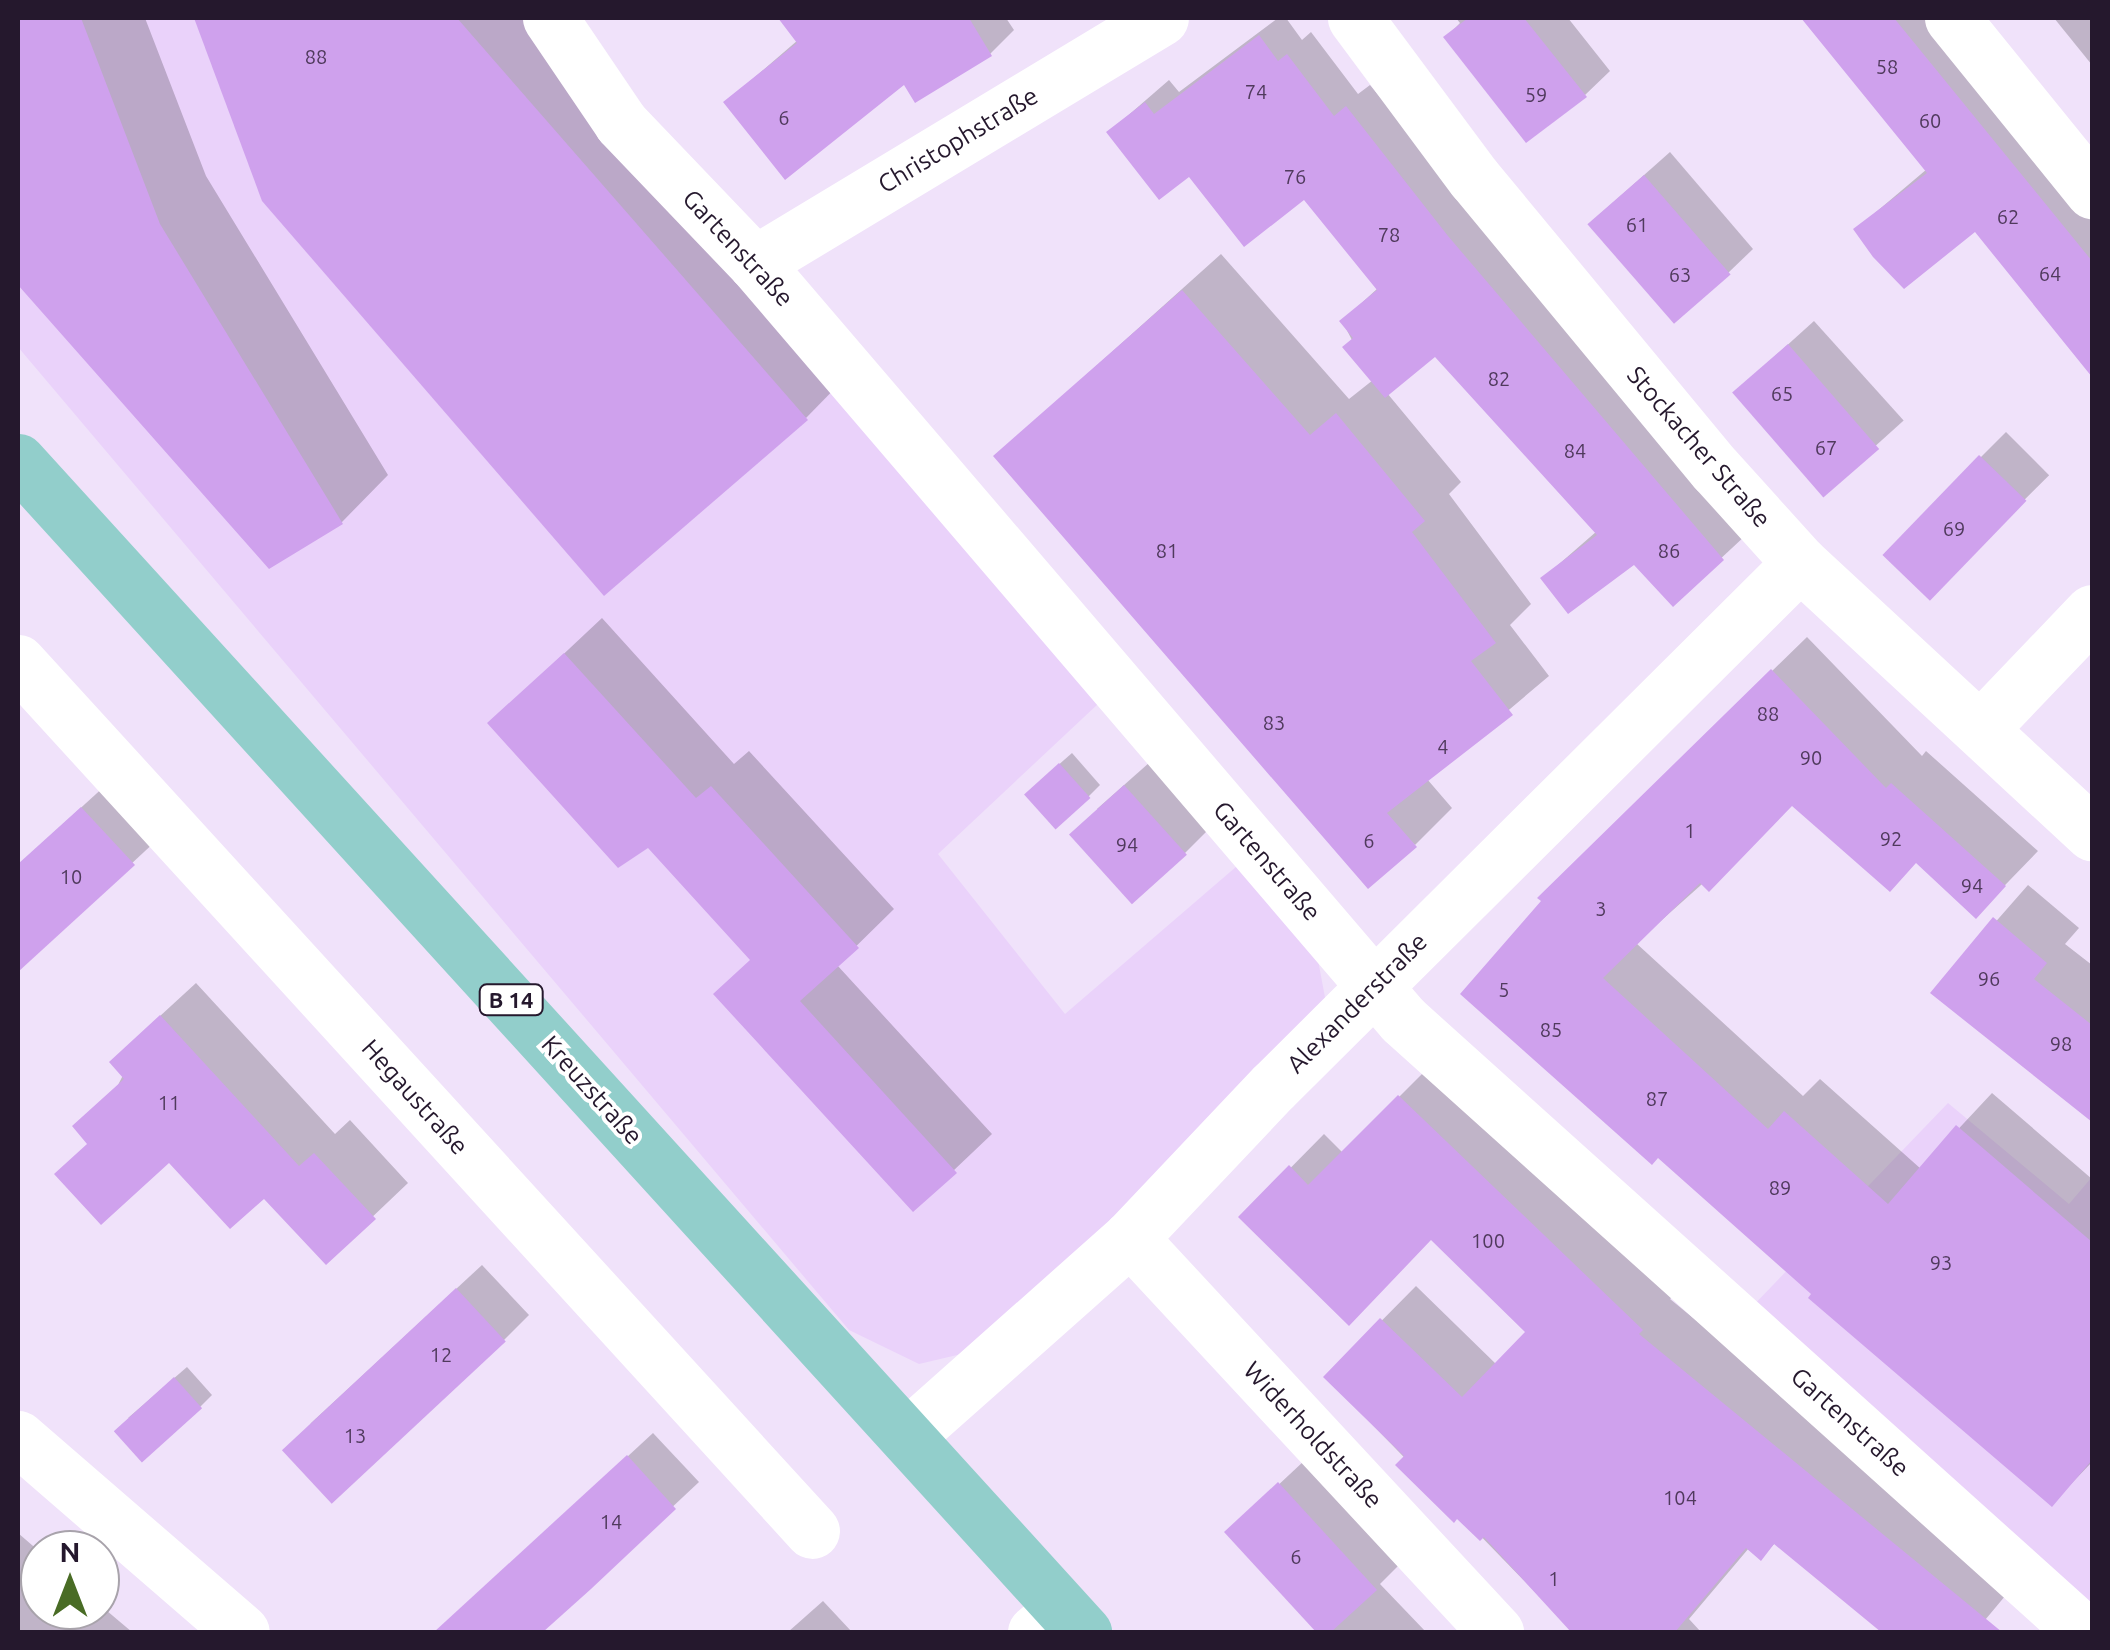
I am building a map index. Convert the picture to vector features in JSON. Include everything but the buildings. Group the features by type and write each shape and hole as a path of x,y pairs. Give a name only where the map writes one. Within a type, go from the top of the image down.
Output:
{"main road":[{"name":"Kreuzstraße","path":"18,461 907,1436 1060,1625"}],"street":[{"name":"Gartenstraße","path":"550,18 621,123 755,262 1417,1033 2076,1616"},
{"name":"Christophstraße","path":"755,262 1161,18"},
{"name":"Stockacher Straße","path":"1356,18 1486,192 1800,562 2092,832"},
{"path":"1952,18 2092,190"},
{"name":"Alexanderstraße","path":"907,1436 1130,1238 1374,986 1800,562"},
{"path":"1982,727 2092,612"},
{"name":"Hegaustraße","path":"18,662 812,1531"},
{"name":"Widerholdstraße","path":"1130,1238 1496,1632"},
{"path":"18,1438 242,1632"}],"shaded area":[{"path":"18,18 548,18 1115,688 938,854 1065,1014 1244,860 1318,960 1327,1008 991,1347 919,1364 849,1330 18,347"},
{"path":"1948,1103 2069,1204 2092,1177 2092,1632 1747,1312"}]}
